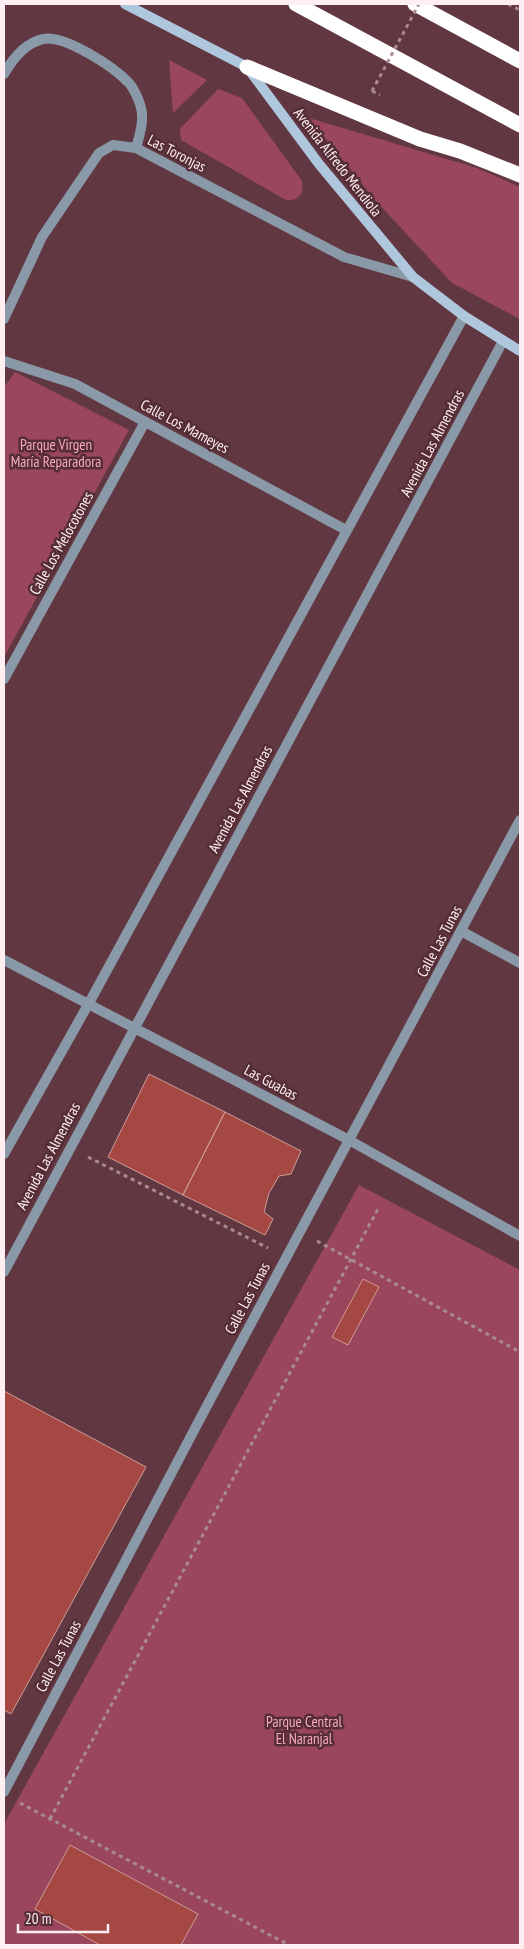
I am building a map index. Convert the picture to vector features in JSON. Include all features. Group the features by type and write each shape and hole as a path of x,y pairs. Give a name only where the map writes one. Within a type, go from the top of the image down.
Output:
{"highway":[{"path":"296,4 520,125"},
{"path":"415,4 520,61"},
{"path":"437,4 501,51"},
{"path":"247,66 420,139 460,151 520,175"}],"main road":[{"name":"Avenida Alfredo Mendiola","path":"125,4 247,66 319,164 413,278 464,316 520,351"}],"street":[{"path":"4,74 11,62 24,48 43,39 58,40 77,47 118,73 130,85 142,113 136,148"},
{"name":"Las Toronjas","path":"4,319 42,237 99,153 113,145 136,148 344,257 413,278"},
{"path":"4,1154 89,1003 464,316"},
{"name":"Avenida Las Almendras","path":"4,1272 503,342"},
{"name":"Calle Los Mameyes","path":"4,360 76,384 346,530"},
{"name":"Calle Los Melocotones","path":"4,679 145,422"},
{"name":"Calle Las Tunas","path":"8,1795 286,1257 520,820"},
{"path":"461,931 520,963"},
{"name":"Las Guabas","path":"4,960 349,1140 520,1236"}],"path":[{"path":"372,91 419,4"},
{"path":"508,4 520,10"},
{"path":"70,1148 286,1257"},
{"path":"50,1819 379,1206"},
{"path":"300,1231 520,1352"},
{"path":"8,1795 289,1945"}],"green space":[{"path":"169,60 207,80 173,113"},
{"path":"218,89 242,98 302,181 300,196 286,200 181,140 180,129"},
{"path":"309,118 477,168 520,187 520,319 452,283 376,201"},
{"name":"Parque Virgen María Reparadora","path":"15,372 129,430 4,657 4,387"},
{"name":"Parque Central El Naranjal","path":"359,1185 520,1270 520,1945 4,1945 4,1824"}],"building":[{"path":"149,1074 225,1112 183,1195 108,1157"},
{"path":"225,1112 301,1151 291,1174 279,1176 269,1193 264,1212 273,1219 265,1235 183,1195"},
{"path":"363,1279 379,1287 348,1345 332,1337"},
{"path":"4,1391 146,1467 11,1714 4,1710"},
{"path":"70,1845 198,1914 181,1945 100,1945 35,1909"}]}
